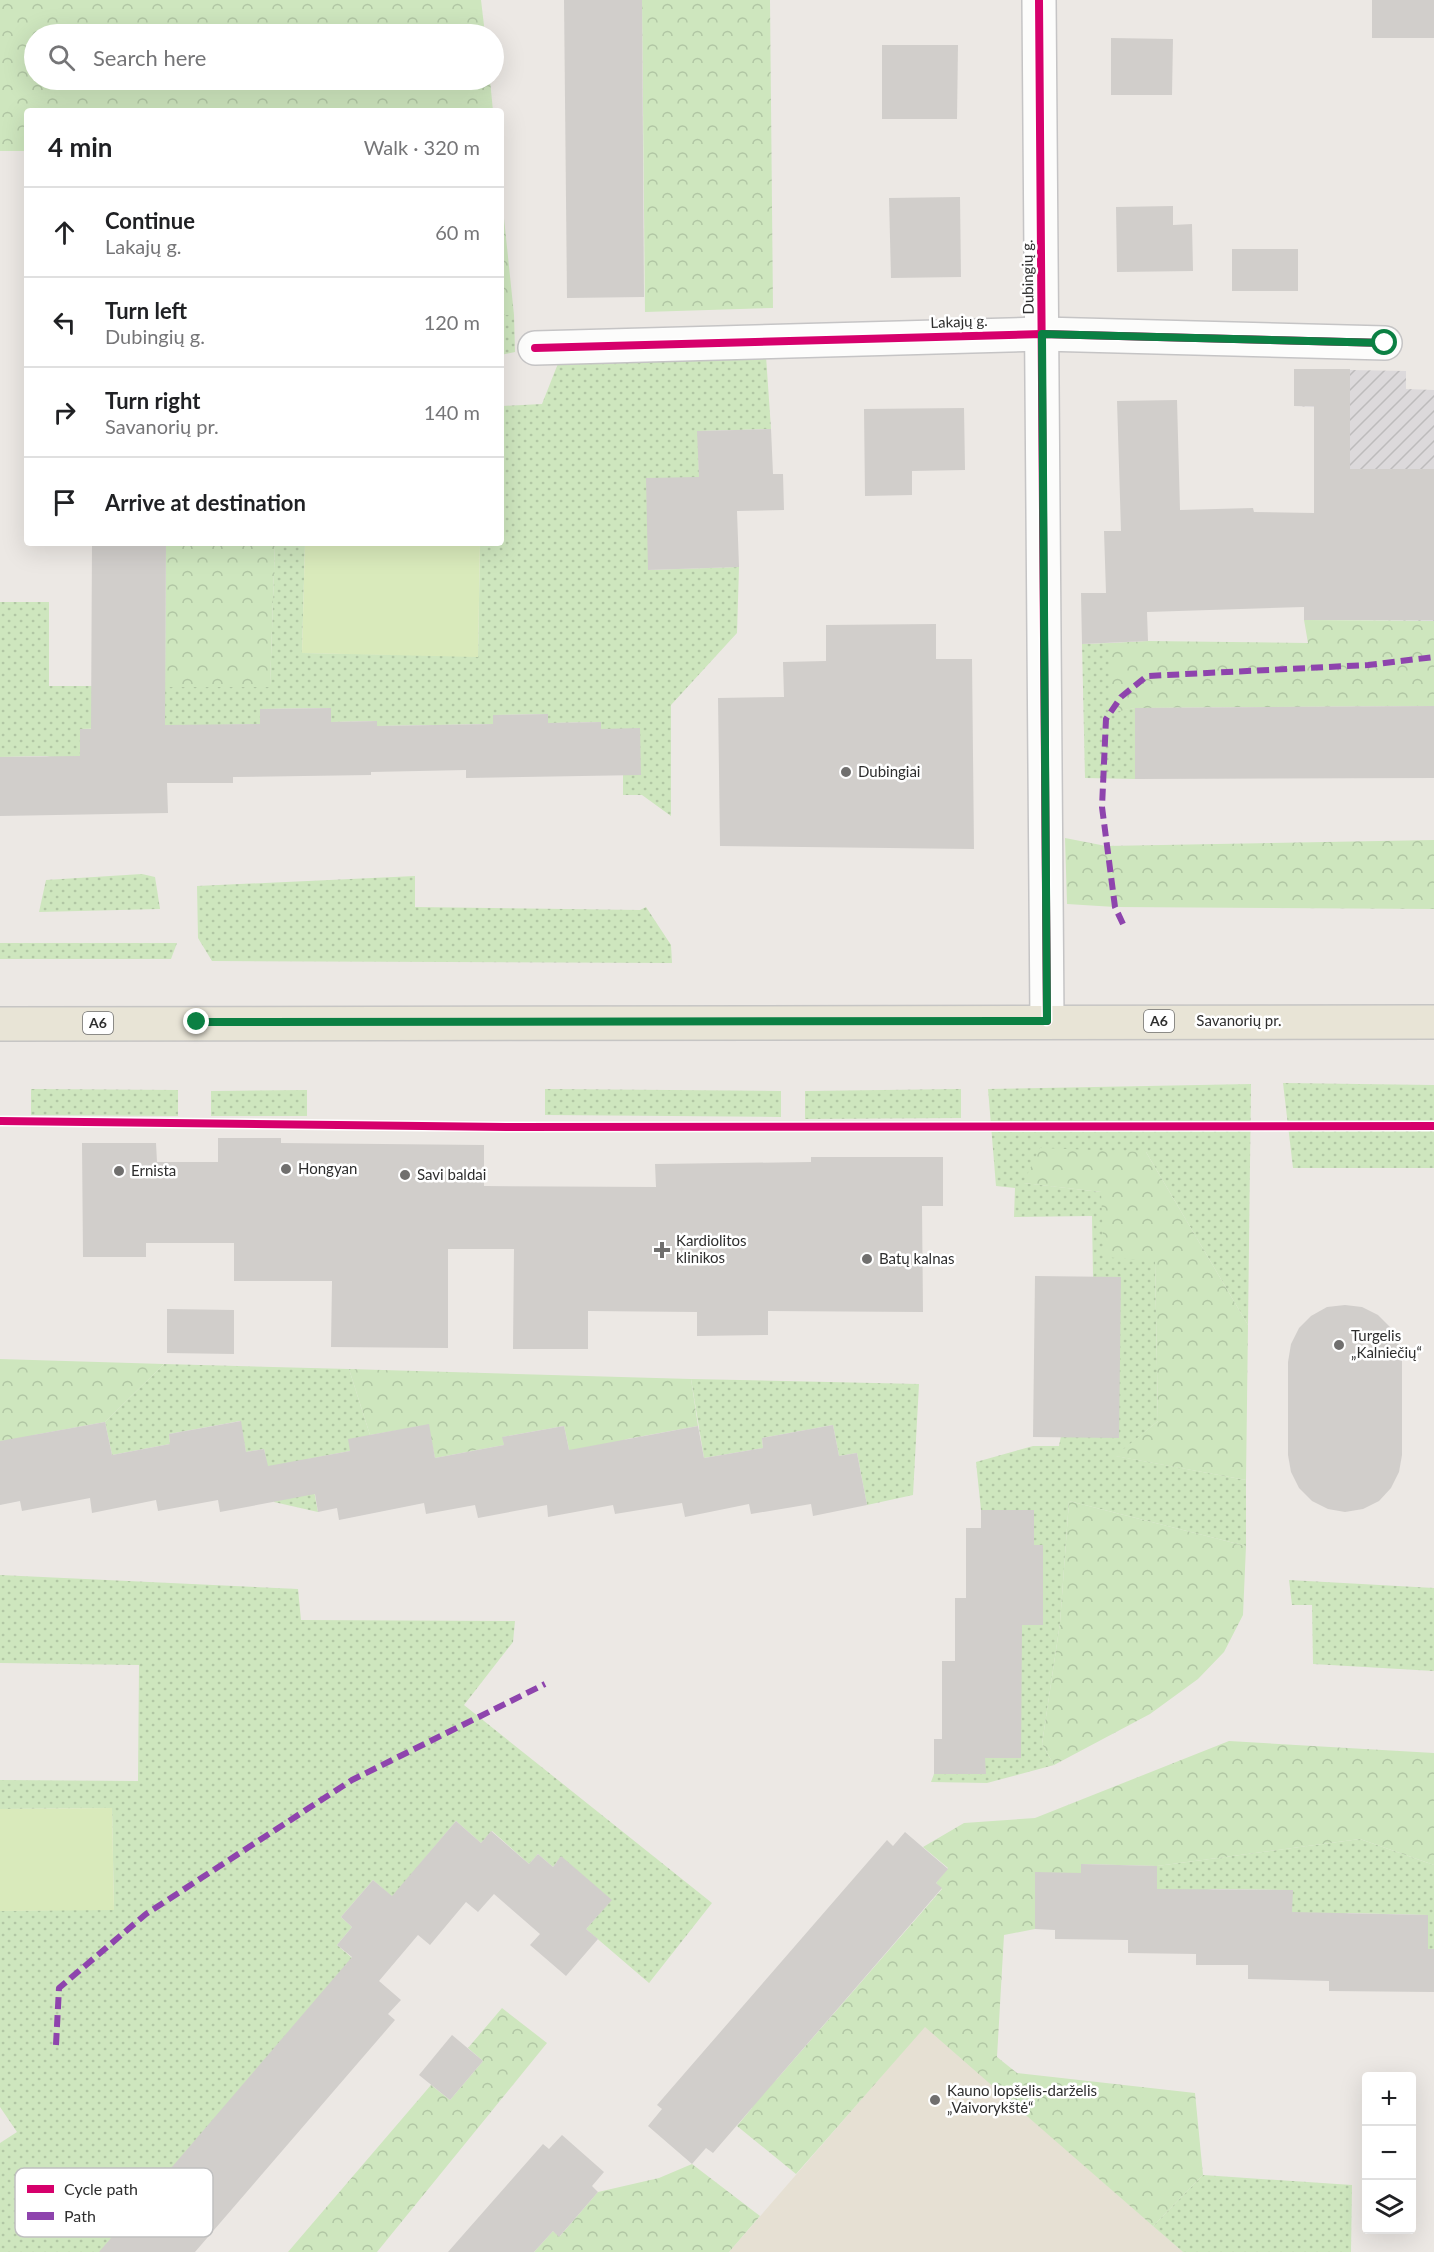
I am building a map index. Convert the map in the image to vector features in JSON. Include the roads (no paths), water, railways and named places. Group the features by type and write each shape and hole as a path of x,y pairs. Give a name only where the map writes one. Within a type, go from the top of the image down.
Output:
{"main road":[{"name":"Savanorių pr.","path":"0,1024 1434,1022"}],"street":[{"name":"Dubingių g.","path":"1039,0 1047,1021"},
{"name":"Lakajų g.","path":"535,348 1042,334 1385,343"}],"place":[{"name":"Dubingiai","path":"846,772"},
{"name":"Hongyan","path":"286,1169"},
{"name":"Ernista","path":"119,1171"},
{"name":"Savi baldai","path":"405,1175"},
{"name":"Kardiolitos klinikos","path":"662,1250"},
{"name":"Batų kalnas","path":"867,1259"},
{"name":"Turgelis „Kalniečių“","path":"1339,1345"},
{"name":"Kauno lopšelis-darželis „Vaivorykštė“","path":"935,2100"}]}
